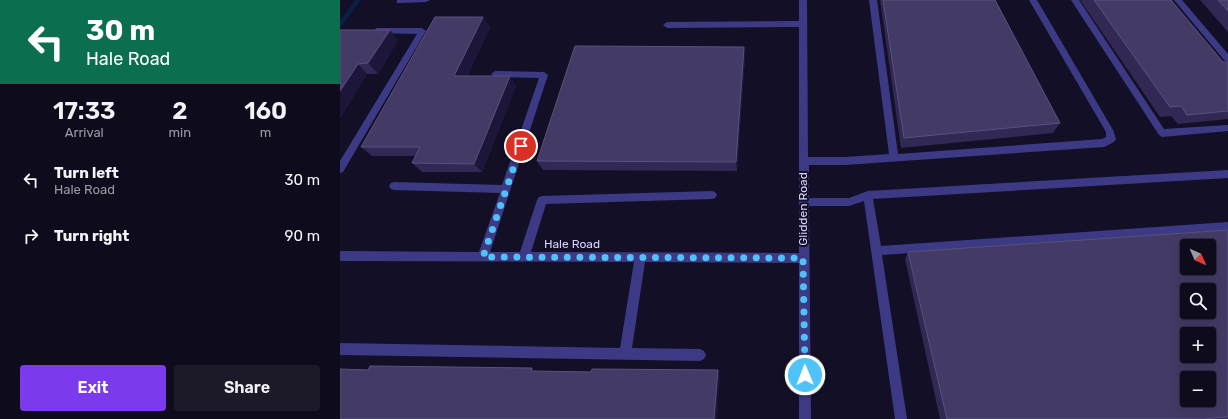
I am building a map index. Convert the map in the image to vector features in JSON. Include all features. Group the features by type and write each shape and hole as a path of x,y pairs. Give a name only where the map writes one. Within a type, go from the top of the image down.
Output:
{"street":[{"path":"400,1 426,0"},
{"name":"Glidden Road","path":"803,0 803,258 805,419"},
{"path":"873,0 894,157"},
{"path":"803,161 845,161 1104,143 1111,139 1110,132 1033,0"},
{"path":"1075,0 1162,133 1228,128"},
{"path":"1178,0 1228,59"},
{"path":"667,25 802,24"},
{"path":"340,169 422,31 368,31"},
{"path":"483,257 544,75 495,74"},
{"path":"803,202 848,202 868,195 1228,174"},
{"path":"394,186 506,189"},
{"path":"524,257 542,200 712,195"},
{"path":"868,195 901,419"},
{"path":"876,251 1228,226"},
{"name":"Hale Road","path":"340,256 803,258"},
{"path":"625,354 640,257"},
{"path":"340,349 700,355"}],"building":[{"path":"883,0 995,0 1060,123 904,138"},
{"path":"1094,0 1171,0 1223,62 1228,62 1228,111 1187,115 1181,106 1170,107"},
{"path":"1218,0 1228,0 1228,11"},
{"path":"435,17 483,17 454,76 510,76 474,164 412,163 420,147 361,147"},
{"path":"340,30 390,30 368,63 358,64 340,91"},
{"path":"575,46 744,47 736,162 537,161"},
{"path":"1228,230 1228,417 1202,419 947,419 908,252"},
{"path":"370,366 532,368 531,371 591,372 592,369 718,370 714,419 340,419 340,369 368,370"}],"waterway":[{"path":"340,25 358,0"}],"route":[{"path":"521,146 483,257 803,258 805,375"}]}
